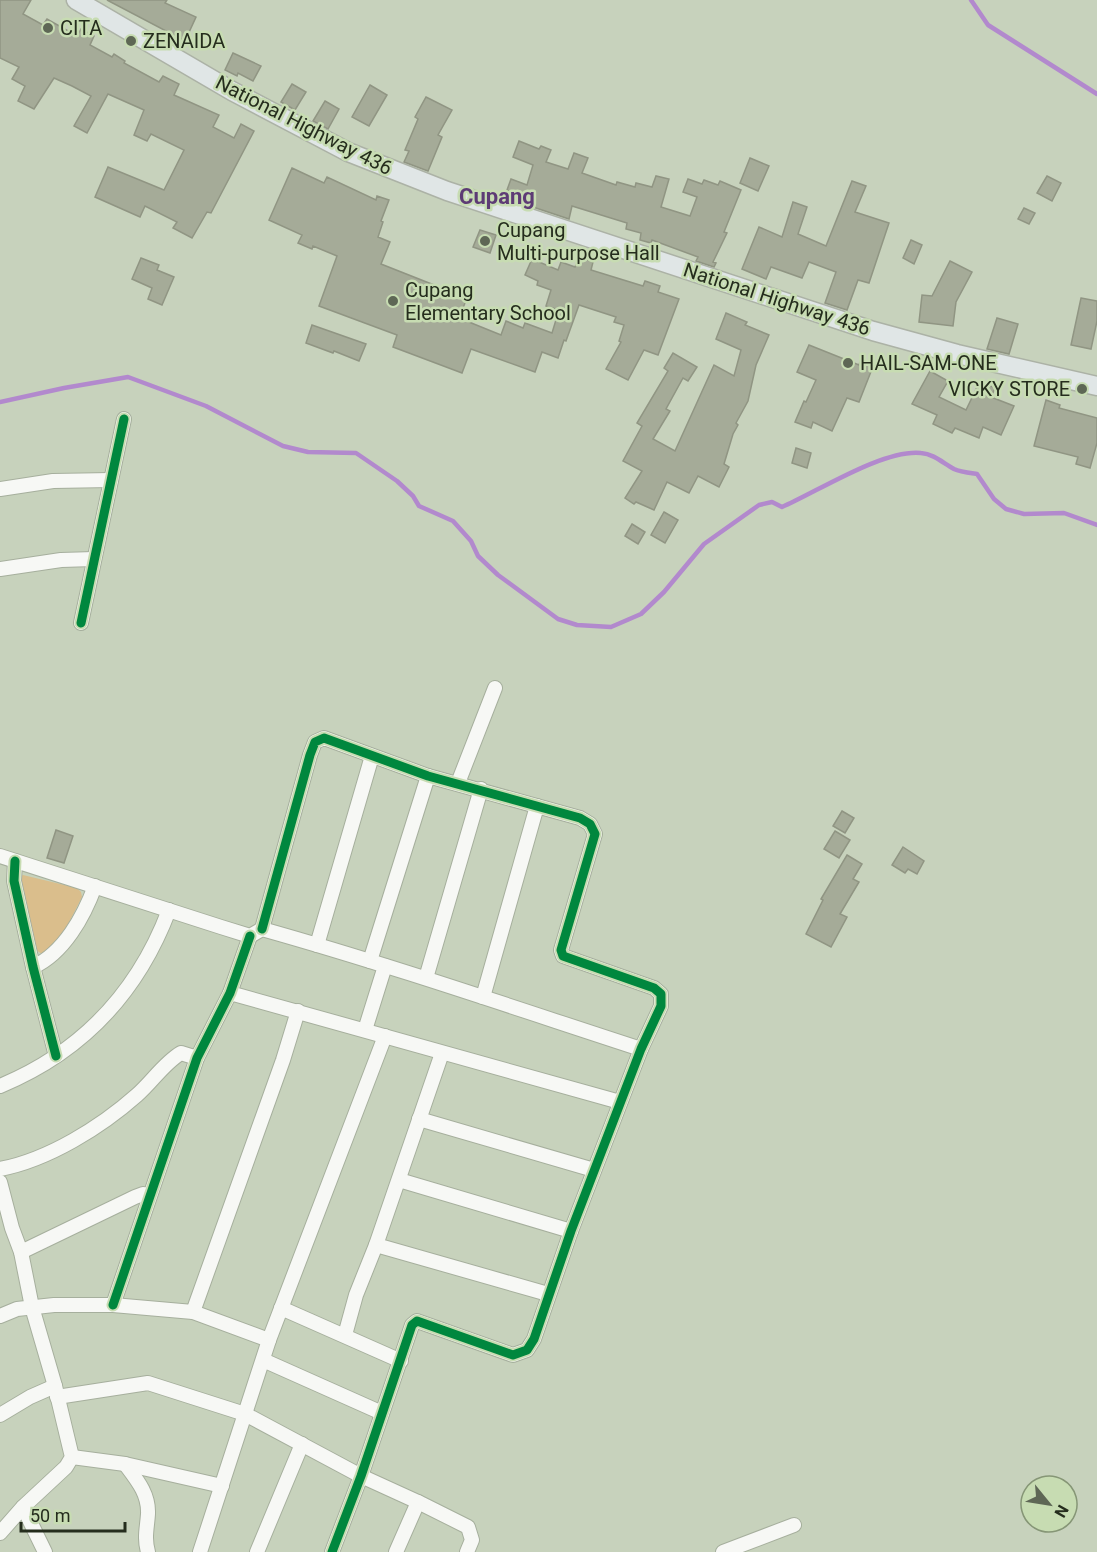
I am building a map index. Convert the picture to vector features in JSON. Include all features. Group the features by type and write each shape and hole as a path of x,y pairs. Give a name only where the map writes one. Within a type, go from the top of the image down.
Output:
{"main road":[{"name":"National Highway 436","path":"76,0 232,91 348,152 437,187 873,331 957,354 1097,386"}],"street":[{"path":"81,623 124,419"},
{"path":"0,489 53,482 111,480"},
{"path":"0,569 61,560 94,559"},
{"path":"458,783 495,688"},
{"path":"113,1305 197,1058 230,993 256,933 315,742 324,738 428,776 580,818 590,824 596,834 561,950 562,956 654,988 661,994 660,1006 594,1170 548,1294 534,1339 527,1350 513,1355 417,1321 412,1325 361,1476 332,1552"},
{"path":"317,945 372,756"},
{"path":"370,961 428,776"},
{"path":"426,978 481,789"},
{"path":"483,997 537,806"},
{"path":"0,856 169,910 256,933 317,945 426,978 641,1049"},
{"path":"15,861 14,881 56,1056"},
{"path":"33,967 46,960 63,942 85,910 95,886"},
{"path":"0,1086 56,1056 92,1029 122,996 153,949 169,910"},
{"path":"365,1030 385,966"},
{"path":"230,993 620,1102"},
{"path":"193,1312 283,1060 298,1011"},
{"path":"200,1552 269,1340 385,1036"},
{"path":"0,1169 48,1152 88,1132 124,1106 181,1053 197,1058"},
{"path":"345,1335 356,1295 376,1245 442,1053"},
{"path":"419,1119 594,1170"},
{"path":"399,1180 571,1232"},
{"path":"0,1182 6,1230 21,1252 32,1307 72,1457 66,1467 23,1507 0,1533"},
{"path":"21,1252 135,1197 143,1194 149,1196"},
{"path":"376,1245 548,1294"},
{"path":"0,1316 17,1309 54,1305 113,1305 193,1312 269,1340"},
{"path":"282,1308 401,1361"},
{"path":"263,1360 382,1413"},
{"path":"0,1415 30,1397 56,1392 148,1383 245,1414 361,1476 468,1527 472,1540 467,1552"},
{"path":"257,1552 302,1444"},
{"path":"72,1457 124,1464 222,1486"},
{"path":"124,1464 143,1488 148,1512 145,1539 148,1552"},
{"path":"396,1552 418,1502"},
{"path":"23,1507 45,1552"},
{"path":"723,1552 794,1525"}],"shaded area":[{"path":"23,875 77,888 81,892 82,897 65,928 55,943 42,954 36,950 20,877"}],"building":[{"path":"0,0 31,0 23,14 43,25 47,19 77,36 81,29 94,36 90,45 112,57 114,54 125,61 124,63 159,82 163,76 179,84 174,95 219,115 213,127 234,138 241,124 254,131 211,213 207,212 192,238 173,228 177,222 145,206 140,217 95,197 108,167 164,190 184,150 151,134 147,141 134,135 144,110 108,94 87,133 74,126 91,96 54,78 34,109 18,101 25,86 12,79 19,67 0,58"},
{"path":"107,0 167,0 165,3 196,17 185,41"},
{"path":"233,53 261,66 253,81 238,73 237,76 225,70"},
{"path":"292,84 306,92 295,110 281,102"},
{"path":"370,85 387,95 369,126 352,117"},
{"path":"426,97 452,110 438,135 442,137 428,171 404,162 409,151 405,150 418,119 415,117"},
{"path":"325,101 339,109 328,129 313,121"},
{"path":"519,141 539,149 541,146 551,150 546,162 568,169 574,153 588,158 582,173 616,185 617,182 635,187 636,183 652,187 656,176 669,179 661,207 690,216 697,197 683,192 688,179 702,184 704,180 718,185 720,181 741,190 724,232 727,233 713,262 716,263 714,267 696,261 698,257 652,240 651,243 640,240 641,233 626,229 627,223 572,206 569,219 533,207 534,204 523,200 524,196 507,190 511,179 527,185 533,165 513,157"},
{"path":"750,158 769,166 758,191 740,183"},
{"path":"292,168 324,183 327,177 376,200 377,196 389,200 378,237 390,242 381,264 467,298 459,318 501,335 506,321 523,328 525,323 552,333 559,310 546,306 551,290 537,285 538,281 525,275 532,259 558,270 561,262 575,267 579,257 593,262 591,270 643,286 645,281 660,286 658,292 679,299 658,355 644,350 628,380 606,369 621,342 619,341 624,325 614,322 616,317 579,305 558,358 542,352 535,372 471,349 462,373 393,347 397,335 319,306 337,256 313,246 312,249 298,243 302,235 269,220"},
{"path":"1047,176 1061,183 1052,201 1037,193"},
{"path":"852,181 866,186 855,212 889,223 869,283 858,280 847,310 825,303 836,272 809,262 802,278 771,267 766,279 742,269 759,227 782,237 793,202 807,207 798,234 826,246"},
{"path":"1024,208 1035,213 1029,224 1018,219"},
{"name":"Cupang Multi-purpose Hall","path":"480,230 496,235 490,253 473,247"},
{"path":"911,240 922,245 914,264 903,258"},
{"path":"141,258 159,265 157,270 174,277 162,305 148,299 152,288 132,279"},
{"path":"950,261 972,272 956,302 953,326 919,322 922,295 932,296"},
{"path":"1081,298 1097,301 1097,321 1091,349 1071,345"},
{"path":"726,313 747,322 745,325 769,335 756,365 748,401 736,423 738,425 724,464 729,467 719,487 698,476 689,493 667,482 654,510 636,502 634,504 625,498 642,471 623,461 642,426 637,423 668,371 664,368 673,353 697,367 688,381 683,378 666,409 670,411 653,439 675,451 714,365 734,376 741,350 716,339"},
{"path":"997,318 1018,324 1009,354 987,349"},
{"path":"312,325 366,344 359,361 306,343"},
{"path":"809,345 859,365 861,359 874,364 859,402 847,398 832,431 813,422 811,428 795,422 816,380 797,372"},
{"path":"930,371 948,381 939,397 966,410 980,381 995,388 991,397 1014,406 1001,435 983,427 979,438 955,428 952,433 933,424 937,415 912,404"},
{"path":"1046,400 1060,405 1059,408 1097,418 1097,443 1090,468 1076,464 1078,457 1034,446"},
{"path":"796,448 811,453 807,468 792,463"},
{"path":"664,512 678,520 665,543 651,535"},
{"path":"632,524 645,532 638,544 625,536"},
{"path":"842,811 854,818 845,833 833,826"},
{"path":"56,830 73,836 64,863 47,858"},
{"path":"835,831 850,840 839,858 824,849"},
{"path":"903,847 924,861 917,874 908,869 905,873 892,865"},
{"path":"847,855 862,864 853,879 859,882 840,914 847,917 831,947 806,934 823,900 821,899"}],"waterway":[{"path":"971,0 988,25 1097,94"},
{"path":"0,402 128,377 206,406 283,446 308,452 356,453 397,481 413,496 419,506 453,521 471,541 478,556 498,575 558,619 577,625 611,627 641,614 664,592 704,544 759,505 772,502 782,507 870,464 906,454 926,454 956,470 977,474 994,499 1006,509 1024,514 1064,513 1097,525"}],"cycle path":[{"path":"81,623 124,419"},
{"path":"262,929 310,755 315,742 324,738 428,776 580,818 590,824 595,834 561,950 563,956 654,988 661,994 661,1006 641,1049 571,1231 534,1339 527,1350 513,1355 417,1321 412,1325 361,1476 332,1552"},
{"path":"15,861 14,881 56,1056"},
{"path":"113,1305 197,1058 230,993 250,936"}],"place":[{"name":"CITA","path":"48,28"},
{"name":"ZENAIDA","path":"131,41"},
{"name":"Cupang Multi-purpose Hall","path":"485,241"},
{"name":"Cupang Elementary School","path":"393,301"},
{"name":"HAIL-SAM-ONE","path":"848,363"},
{"name":"VICKY STORE","path":"1082,389"}],"district":[{"name":"Cupang","path":"497,196"}]}
